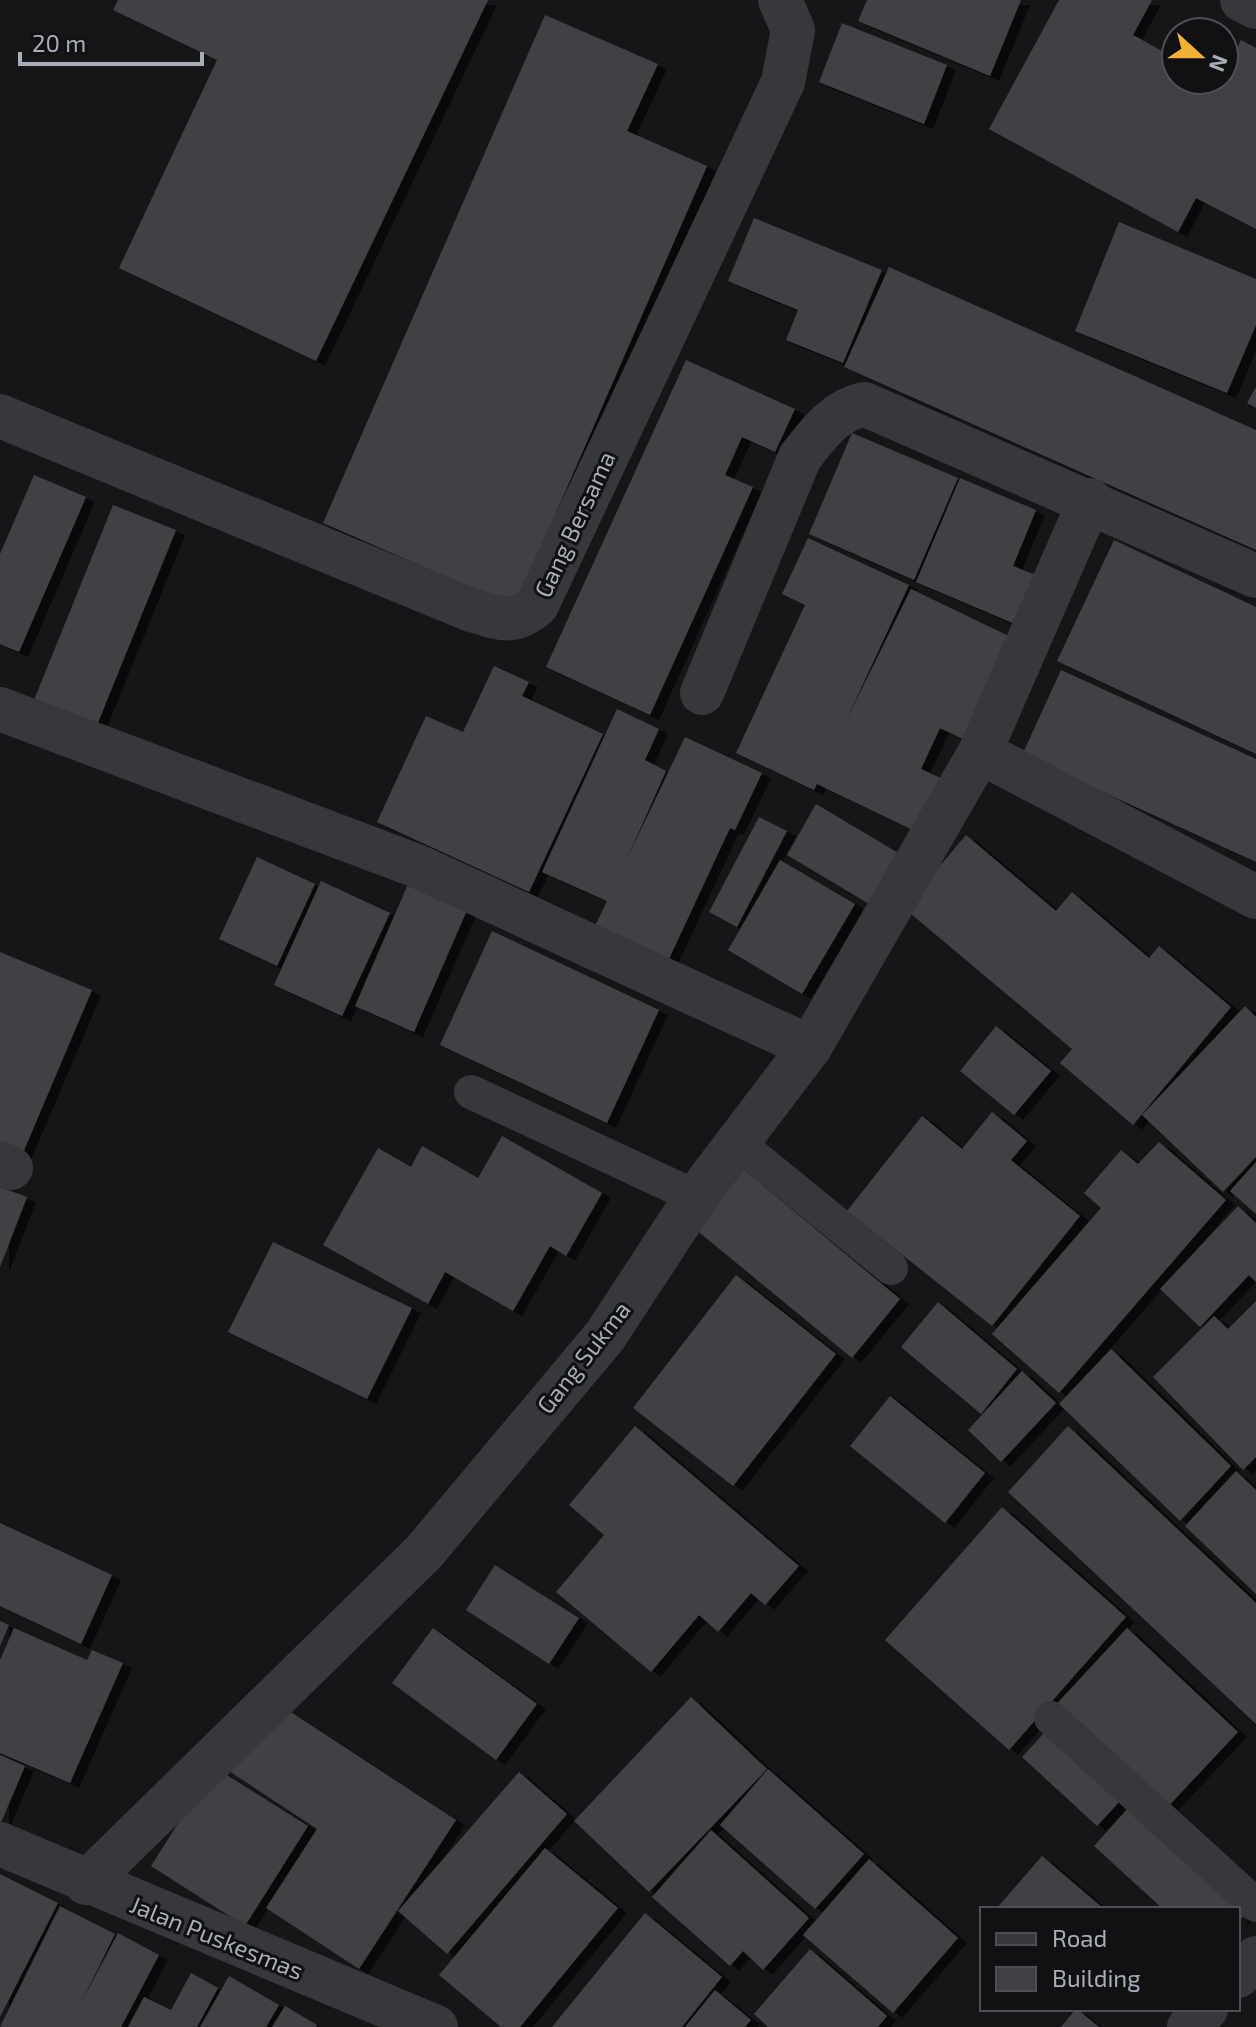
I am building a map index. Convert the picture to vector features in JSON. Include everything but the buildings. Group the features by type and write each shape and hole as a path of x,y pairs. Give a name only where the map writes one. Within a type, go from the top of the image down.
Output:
{"street":[{"name":"Gang Bersama","path":"0,416 471,610 504,619 523,617 537,605 783,82 793,30 780,0"},
{"path":"1242,0 1256,7"},
{"path":"702,693 800,457 822,428 845,409 864,404 892,413 1256,576"},
{"name":"Gang Sukma","path":"86,1883 424,1552 605,1336 696,1197 810,1047 980,752 1090,500"},
{"path":"0,709 417,866 810,1047"},
{"path":"980,752 1256,897"},
{"name":"Jalan Puskesmas","path":"0,1844 86,1883 436,2027"},
{"path":"1240,1974 1256,1958"},
{"path":"1189,2027 1204,2011"}],"lane":[{"path":"471,1092 696,1197"},
{"path":"739,1144 891,1268"},
{"path":"1051,1718 1256,1905"}]}
